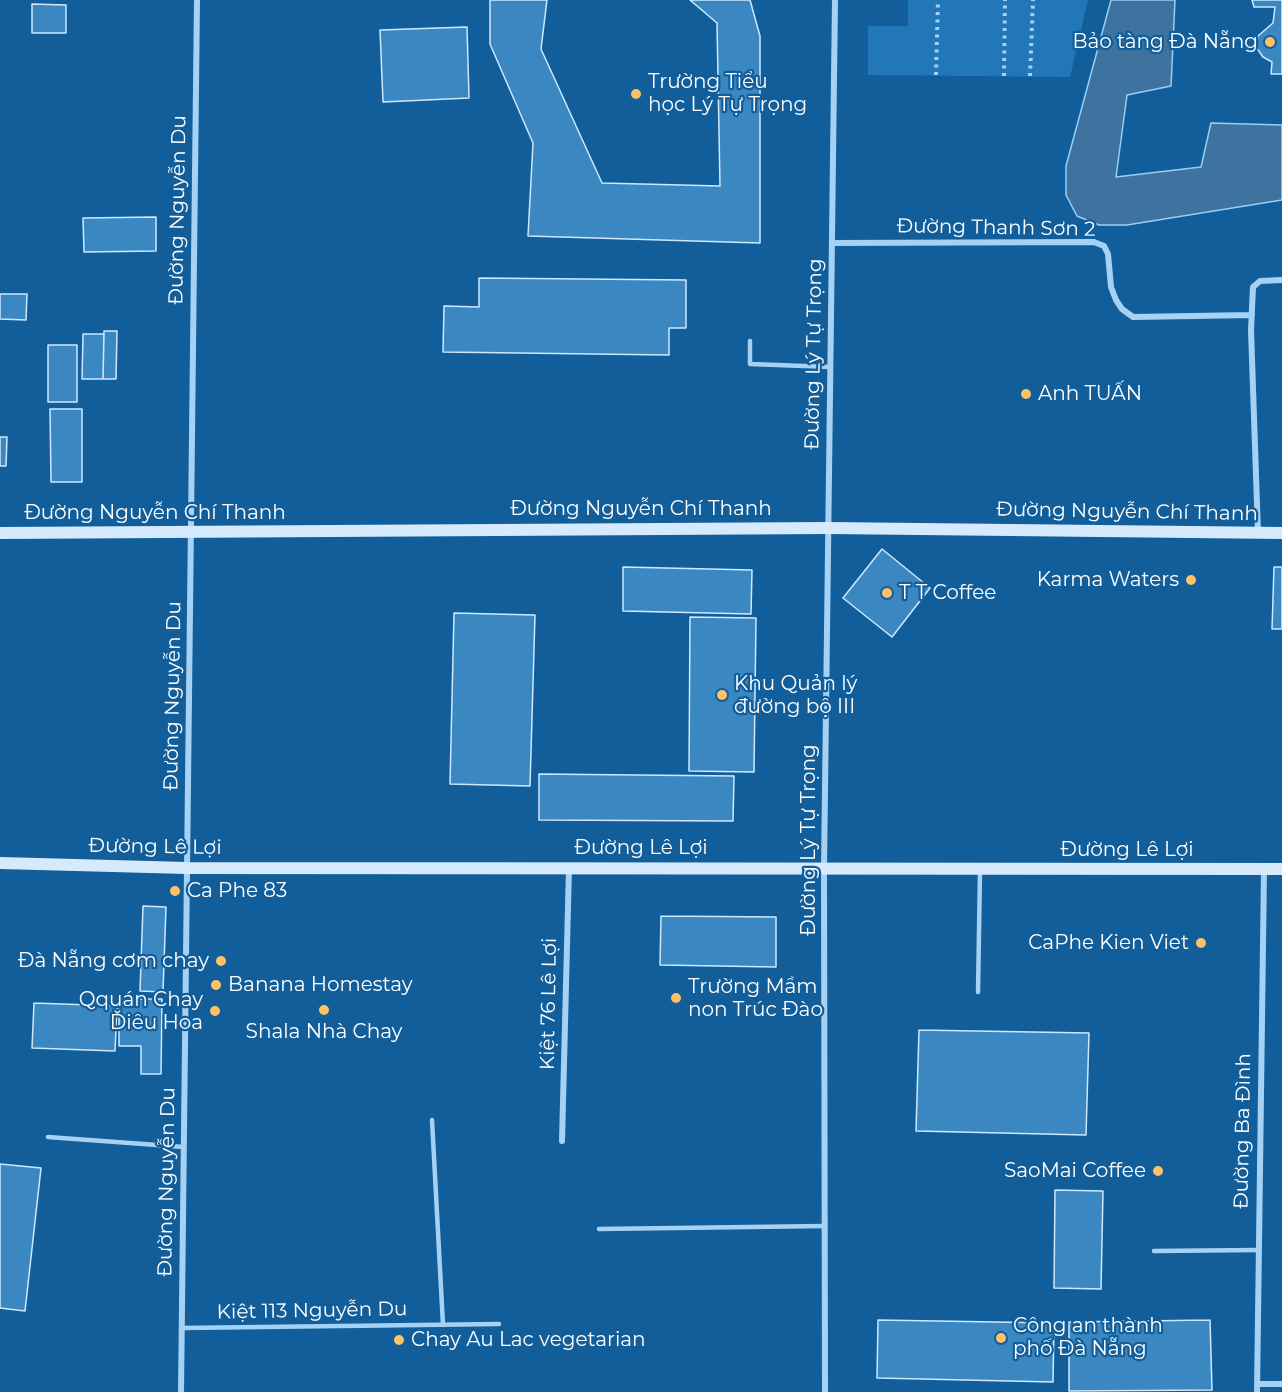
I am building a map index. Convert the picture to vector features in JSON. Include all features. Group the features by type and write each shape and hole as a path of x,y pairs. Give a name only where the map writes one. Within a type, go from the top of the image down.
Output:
{"street":[{"name":"Đường Nguyễn Du","path":"181,1392 197,0"},
{"name":"Đường Lý Tự Trọng","path":"825,1392 824,868 835,0"},
{"name":"Đường Thanh Sơn 2","path":"832,243 1095,242 1104,246 1108,254 1111,287 1116,300 1122,309 1133,316 1252,315"},
{"path":"1258,533 1252,315 1254,284 1260,281 1282,280"},
{"name":"Đường Nguyễn Chí Thanh","path":"0,533 828,528 1282,533"},
{"name":"Đường Lê Lợi","path":"0,863 187,868 1282,869"},
{"name":"Kiệt 76 Lê Lợi","path":"562,1141 568,868"},
{"name":"Đường Ba Đình","path":"1257,1392 1264,870"},
{"path":"1257,1384 1282,1384"}],"lane":[{"path":"750,341 750,364 830,367"},
{"path":"978,992 980,868"},
{"path":"432,1120 443,1325"},
{"path":"48,1137 184,1147"},
{"path":"599,1229 825,1226"},
{"path":"1154,1251 1258,1250"},
{"name":"Kiệt 113 Nguyễn Du","path":"182,1328 499,1324"}],"path":[{"path":"936,75 938,0"},
{"path":"1004,76 1005,0"},
{"path":"1030,76 1033,0"}],"shaded area":[{"path":"908,0 1088,0 1070,77 868,75 868,26 908,26"},
{"path":"1111,0 1175,0 1171,86 1127,95 1116,177 1201,167 1211,123 1282,125 1282,200 1127,225 1099,225 1077,216 1066,195 1066,166"}],"building":[{"path":"490,0 547,0 541,49 602,183 720,186 717,23 690,0 750,0 760,36 760,243 528,236 533,143 490,44"},
{"name":"Bảo tàng Đà Nẵng","path":"1252,0 1282,0 1282,74 1271,74 1272,62 1263,57 1256,47 1258,36 1273,23 1275,7 1254,7"},
{"path":"32,4 66,5 66,33 32,33"},
{"path":"467,27 469,98 383,102 380,30"},
{"path":"156,217 156,251 84,252 83,218"},
{"path":"479,278 686,280 686,328 669,328 669,355 443,352 444,306 479,307"},
{"path":"0,294 27,294 26,320 0,319"},
{"path":"104,331 117,331 116,379 103,379"},
{"path":"83,334 104,334 103,379 82,379"},
{"path":"48,345 77,345 77,402 48,402"},
{"path":"50,409 82,409 82,482 51,482"},
{"path":"0,437 7,437 6,466 0,466"},
{"name":"T T Coffee","path":"882,549 930,588 892,637 843,598"},
{"path":"623,567 752,570 751,614 623,611"},
{"path":"1274,567 1282,567 1282,629 1272,629"},
{"path":"454,613 535,615 530,786 450,784"},
{"name":"Khu Quản lý đường bộ III","path":"690,617 756,618 754,772 689,771"},
{"path":"539,774 734,776 733,821 539,820"},
{"path":"143,906 166,907 163,992 140,991"},
{"path":"661,916 776,917 776,967 660,965"},
{"path":"119,999 162,999 161,1074 141,1074 141,1046 119,1046"},
{"path":"34,1003 117,1006 115,1051 32,1048"},
{"path":"919,1030 1089,1033 1086,1135 916,1131"},
{"path":"0,1164 41,1168 25,1311 0,1308"},
{"path":"1055,1190 1103,1191 1101,1289 1054,1288"},
{"path":"878,1320 1054,1323 1053,1382 877,1378"},
{"path":"1210,1320 1212,1390 1069,1391 1069,1322"}],"place":[{"name":"Bảo tàng Đà Nẵng","path":"1270,42"},
{"name":"Trường Tiểu học Lý Tự Trọng","path":"636,94"},
{"name":"Anh TUẤN","path":"1026,394"},
{"name":"Karma Waters","path":"1191,580"},
{"name":"T T Coffee","path":"887,593"},
{"name":"Khu Quản lý đường bộ III","path":"722,695"},
{"name":"Ca Phe 83","path":"175,891"},
{"name":"CaPhe Kien Viet","path":"1201,943"},
{"name":"Đà Nẵng cơm chay","path":"221,961"},
{"name":"Banana Homestay","path":"216,985"},
{"name":"Trường Mầm non Trúc Đào","path":"676,998"},
{"name":"Shala Nhà Chay","path":"324,1010"},
{"name":"Qquán Chay Ďiêu Hoa","path":"215,1011"},
{"name":"SaoMai Coffee","path":"1158,1171"},
{"name":"Công an thành phố Đà Nẵng","path":"1001,1338"},
{"name":"Chay Au Lac vegetarian","path":"399,1340"}]}
